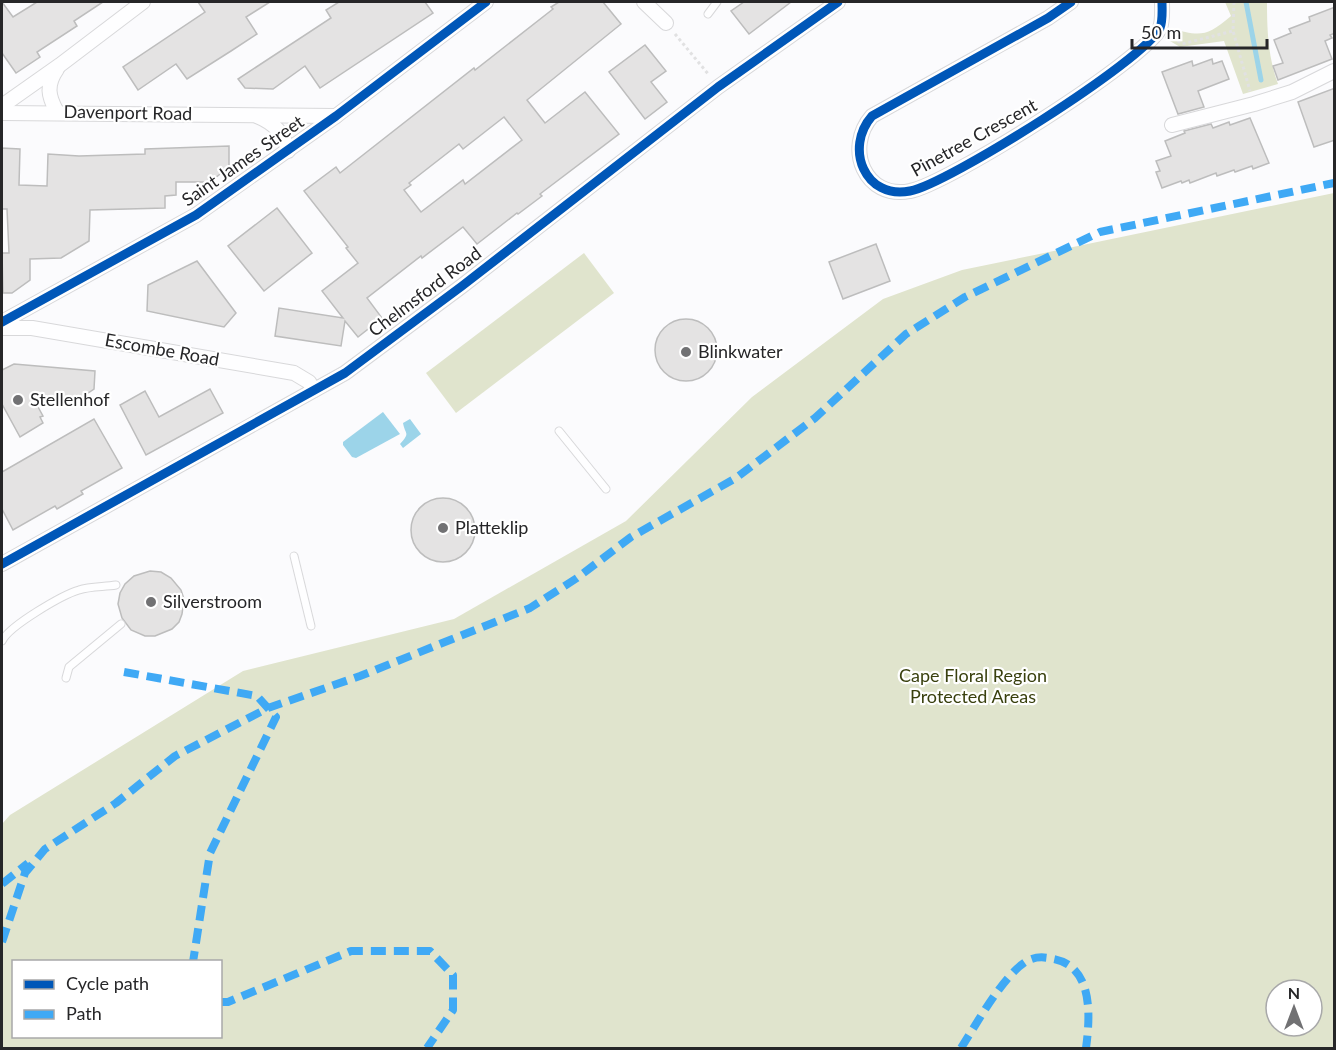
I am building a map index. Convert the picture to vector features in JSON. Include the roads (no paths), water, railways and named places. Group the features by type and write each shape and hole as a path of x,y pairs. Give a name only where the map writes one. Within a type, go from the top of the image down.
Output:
{"street":[{"path":"2,106 143,2"},
{"name":"Saint James Street","path":"2,322 196,214 336,116 486,2"},
{"path":"644,2 666,23"},
{"name":"Chelmsford Road","path":"2,564 345,373 462,286 718,87 838,2"},
{"name":"Pinetree Crescent","path":"1071,2 1048,18 872,116 861,134 859,147 862,167 873,182 883,190 894,193 923,188 1039,122 1092,87 1148,44 1160,28 1162,2"},
{"path":"57,112 50,99 48,88 60,65"},
{"path":"1172,125 1292,92 1335,71"},
{"name":"Davenport Road","path":"2,113 336,116"},
{"path":"255,115 278,129 284,137 288,151"},
{"name":"Escombe Road","path":"2,328 32,328 294,373 309,382 314,390"}],"lane":[{"path":"708,14 717,2"},
{"path":"559,431 606,489"},
{"path":"294,556 311,626"},
{"path":"2,641 5,633 34,614 79,590 116,585"},
{"path":"66,678 69,667 121,624"}],"water":[{"path":"383,412 400,434 356,458 352,457 343,442"},
{"path":"410,419 421,434 403,448 400,444 406,434 403,423"}],"waterway":[{"path":"1246,2 1261,80"}],"place":[{"name":"Blinkwater","path":"686,352"},
{"name":"Stellenhof","path":"18,400"},
{"name":"Platteklip","path":"443,528"},
{"name":"Silverstroom","path":"151,602"}],"park label":[{"name":"Cape Floral Region Protected Areas","path":"973,686"}]}
